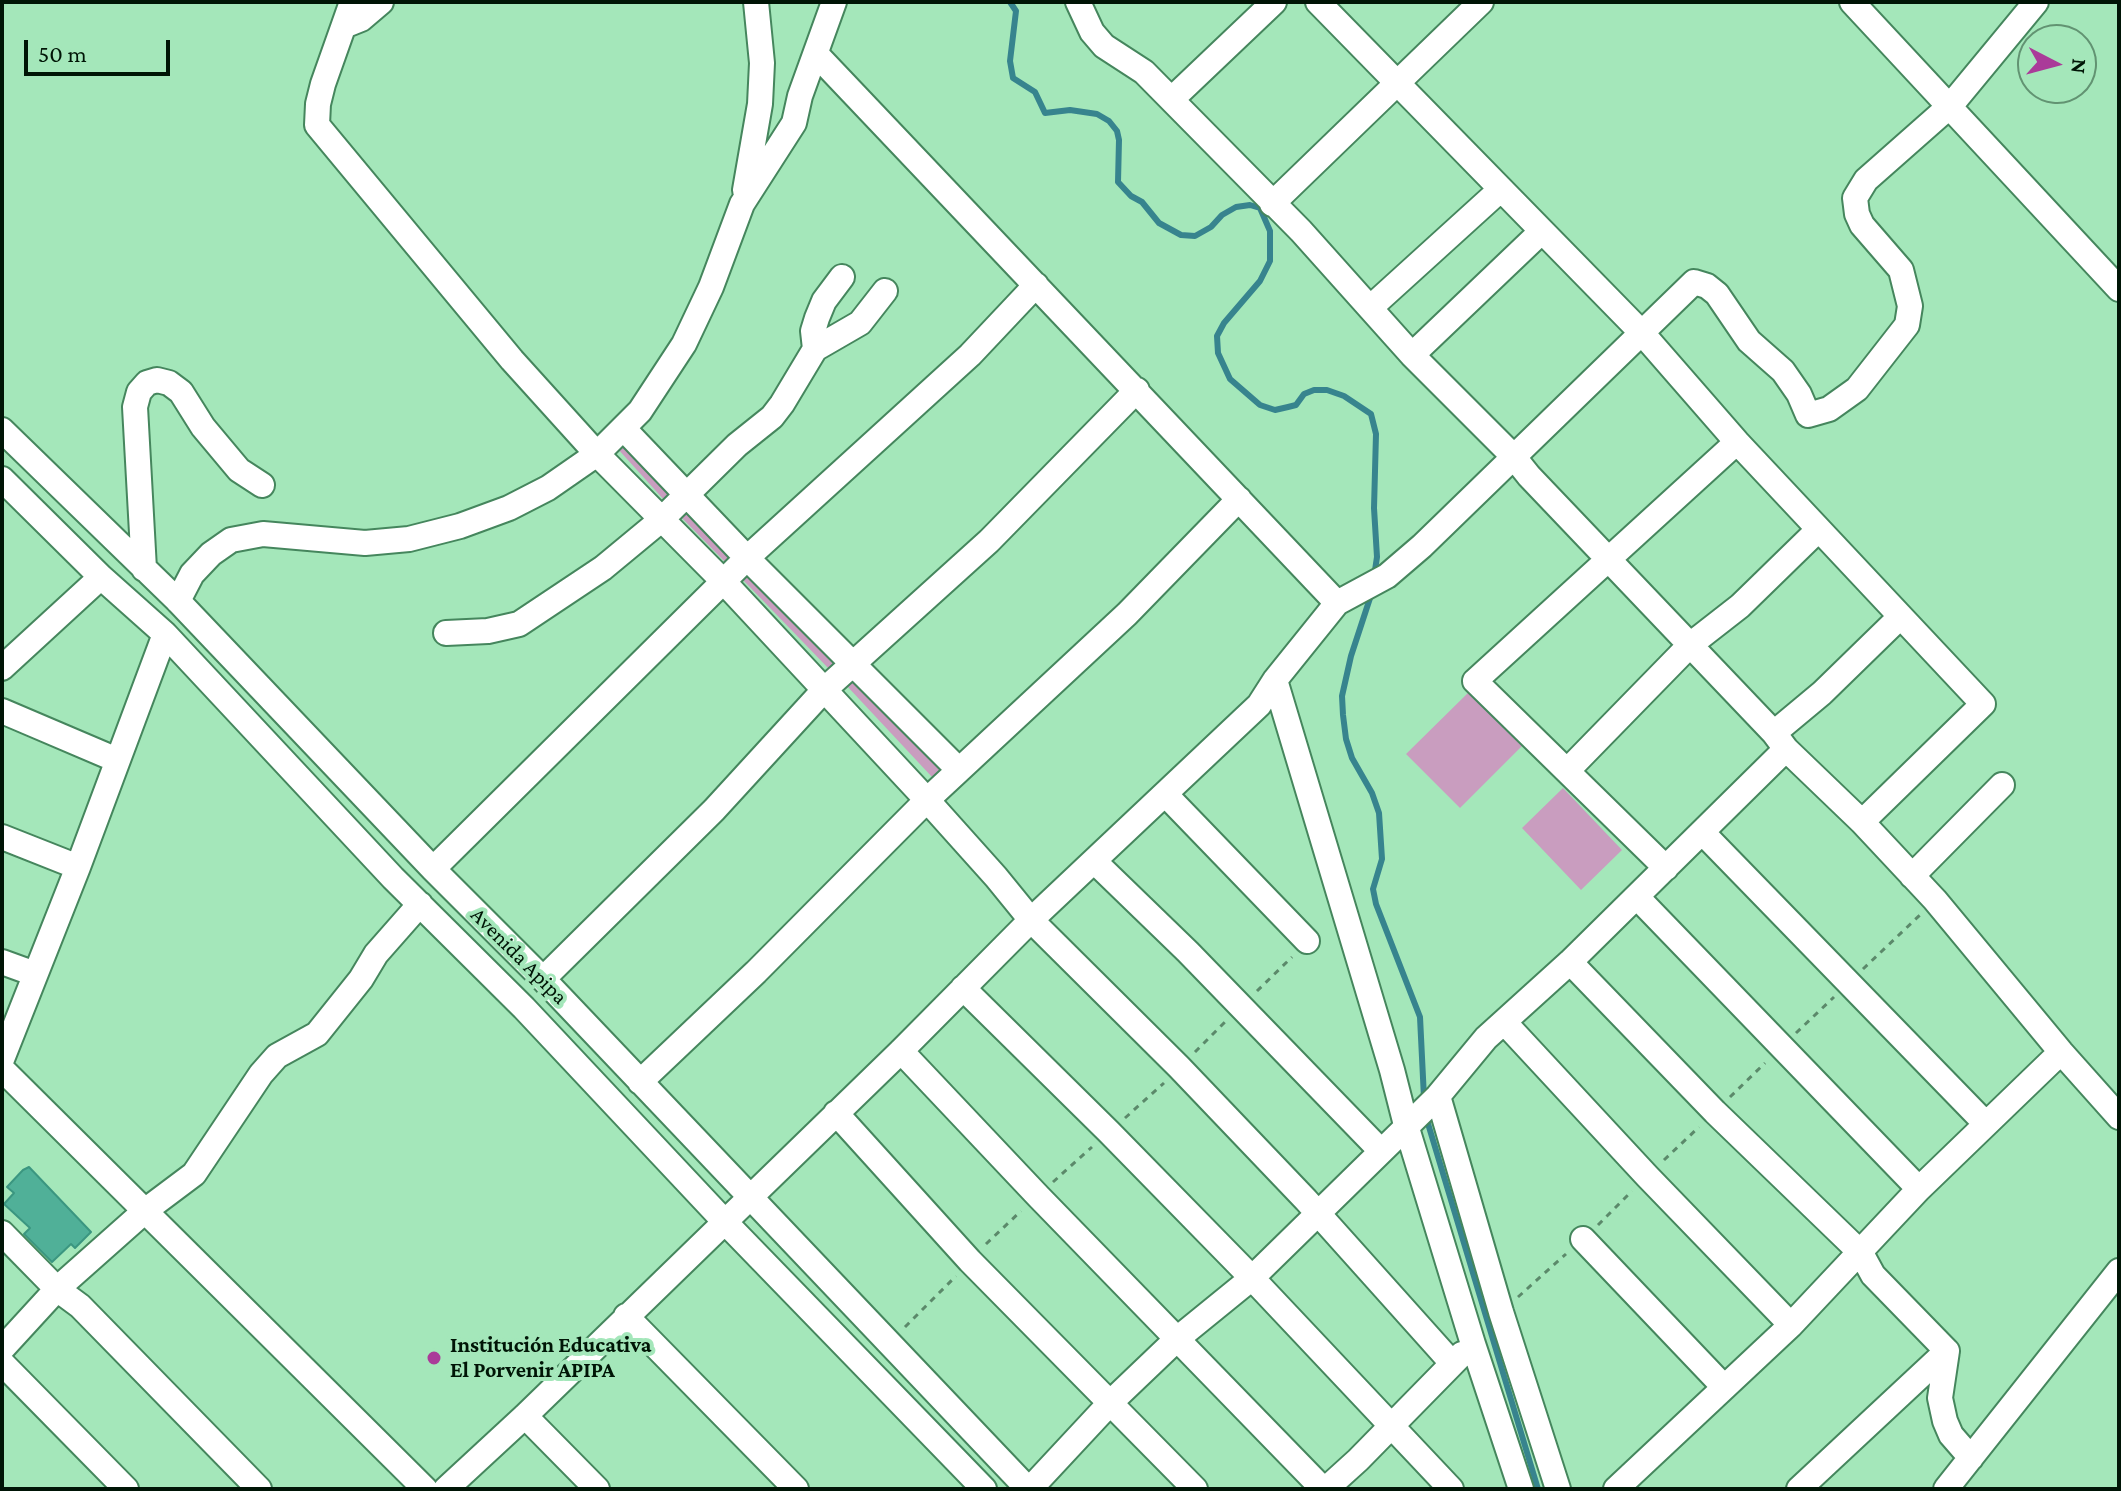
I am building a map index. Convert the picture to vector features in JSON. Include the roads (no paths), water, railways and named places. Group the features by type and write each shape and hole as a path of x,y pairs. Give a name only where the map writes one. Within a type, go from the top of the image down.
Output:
{"street":[{"path":"381,2 361,19 349,14 323,84 317,125 512,360 597,454 723,581 927,800 1031,920 1179,1067 1306,1200 1452,1363"},
{"path":"178,601 192,574 211,554 231,540 263,534 365,543 409,539 460,526 509,508 548,488 597,454 640,411 684,344 728,247 742,204 760,104 762,63 756,2"},
{"path":"742,204 794,123 800,96 834,2"},
{"path":"1172,99 1274,2"},
{"path":"1318,2 1642,333 1737,442 1983,704 1862,822"},
{"path":"1272,204 1481,2"},
{"path":"1852,2 2119,289"},
{"path":"446,1489 750,1198 1031,920 1259,705 1275,680 1337,603 1387,576 1411,556 1694,282 1707,286 1717,294 1749,341 1783,371 1799,394 1808,415 1829,409 1857,389 1907,325 1910,306 1901,270 1862,225 1855,198 1866,180 1951,105 2036,2"},
{"path":"1086,5 1092,32 1104,46 1144,72 1301,231 1412,355 1513,456 1780,741 1862,822 1935,900 2119,1117"},
{"path":"816,54 1337,603"},
{"path":"1370,308 1500,190"},
{"path":"1412,355 1542,231"},
{"path":"815,349 813,331 817,318 824,301 842,277"},
{"path":"433,869 723,581 970,355 1036,285"},
{"path":"446,633 488,631 519,624 603,568 661,520 737,445 772,417 815,349 860,323 885,291"},
{"path":"144,569 135,407 139,392 147,383 157,380 169,383 181,392 203,427 239,470 262,485"},
{"path":"543,979 714,810 824,690 989,541 1137,390"},
{"path":"623,428 747,558 959,770"},
{"name":"Avenida Apipa","path":"2,430 178,601 1029,1489"},
{"path":"1666,868 1475,681 1737,442"},
{"name":"Avenida Apipa","path":"7,494 165,634 393,878 524,1008 725,1222 984,1489"},
{"path":"640,1082 756,972 927,800 1127,614 1239,499"},
{"path":"1567,771 1690,645 1740,606 1818,530"},
{"path":"2,668 101,577"},
{"path":"1029,1489 1111,1402 1177,1339 1252,1278 1438,1096 1486,1038 1570,962 1702,832 1822,693 1900,617"},
{"path":"2,1059 165,634"},
{"path":"1275,680 1406,1125 1521,1489"},
{"path":"2,711 117,760"},
{"path":"1912,876 2002,785"},
{"path":"1166,795 1307,941"},
{"path":"1702,832 1986,1124"},
{"path":"2,837 78,867"},
{"path":"1094,861 1188,952 1381,1151"},
{"path":"1637,897 1919,1189"},
{"path":"2,1349 57,1289 146,1210 194,1174 261,1074 277,1056 317,1034 361,979 376,954 420,904"},
{"path":"2,962 35,974"},
{"path":"1570,962 1715,1112 1861,1253 1873,1275 1947,1351"},
{"path":"963,988 1252,1278 1451,1489"},
{"path":"1505,1023 1791,1325"},
{"path":"901,1051 1324,1489 1358,1460 1473,1344"},
{"path":"1616,1489 1791,1325 1919,1189 2061,1052"},
{"path":"2,1069 425,1489"},
{"path":"1438,1096 1501,1312 1558,1489"},
{"path":"836,1113 970,1261 1195,1489"},
{"path":"2,1233 57,1289 80,1306 259,1489"},
{"path":"1583,1239 1724,1387"},
{"path":"1946,1489 2119,1271"},
{"path":"626,1316 796,1489"},
{"path":"1947,1351 1940,1398 1951,1435 1971,1458"},
{"path":"1799,1489 1947,1351"},
{"path":"2,1363 126,1489"},
{"path":"525,1416 597,1489"}],"waterway":[{"path":"1010,2 1016,11 1010,61 1013,78 1035,92 1045,113 1070,110 1097,114 1109,121 1117,131 1119,140 1118,182 1131,196 1142,202 1159,223 1181,235 1195,236 1236,207 1250,205 1260,208 1270,231 1270,261 1260,281 1224,323 1217,336 1218,353 1230,379 1260,405 1275,410 1296,405 1304,394 1314,390 1327,390 1344,396 1371,414 1376,434 1374,508 1377,557 1374,577"},
{"path":"1372,592 1351,656 1342,696 1343,715 1352,758 1372,793 1379,813 1382,859 1373,889 1420,1017 1424,1098"},
{"path":"1426,1117 1538,1489"}],"place":[{"name":"Institución Educativa El Porvenir APIPA","path":"434,1358"}]}
